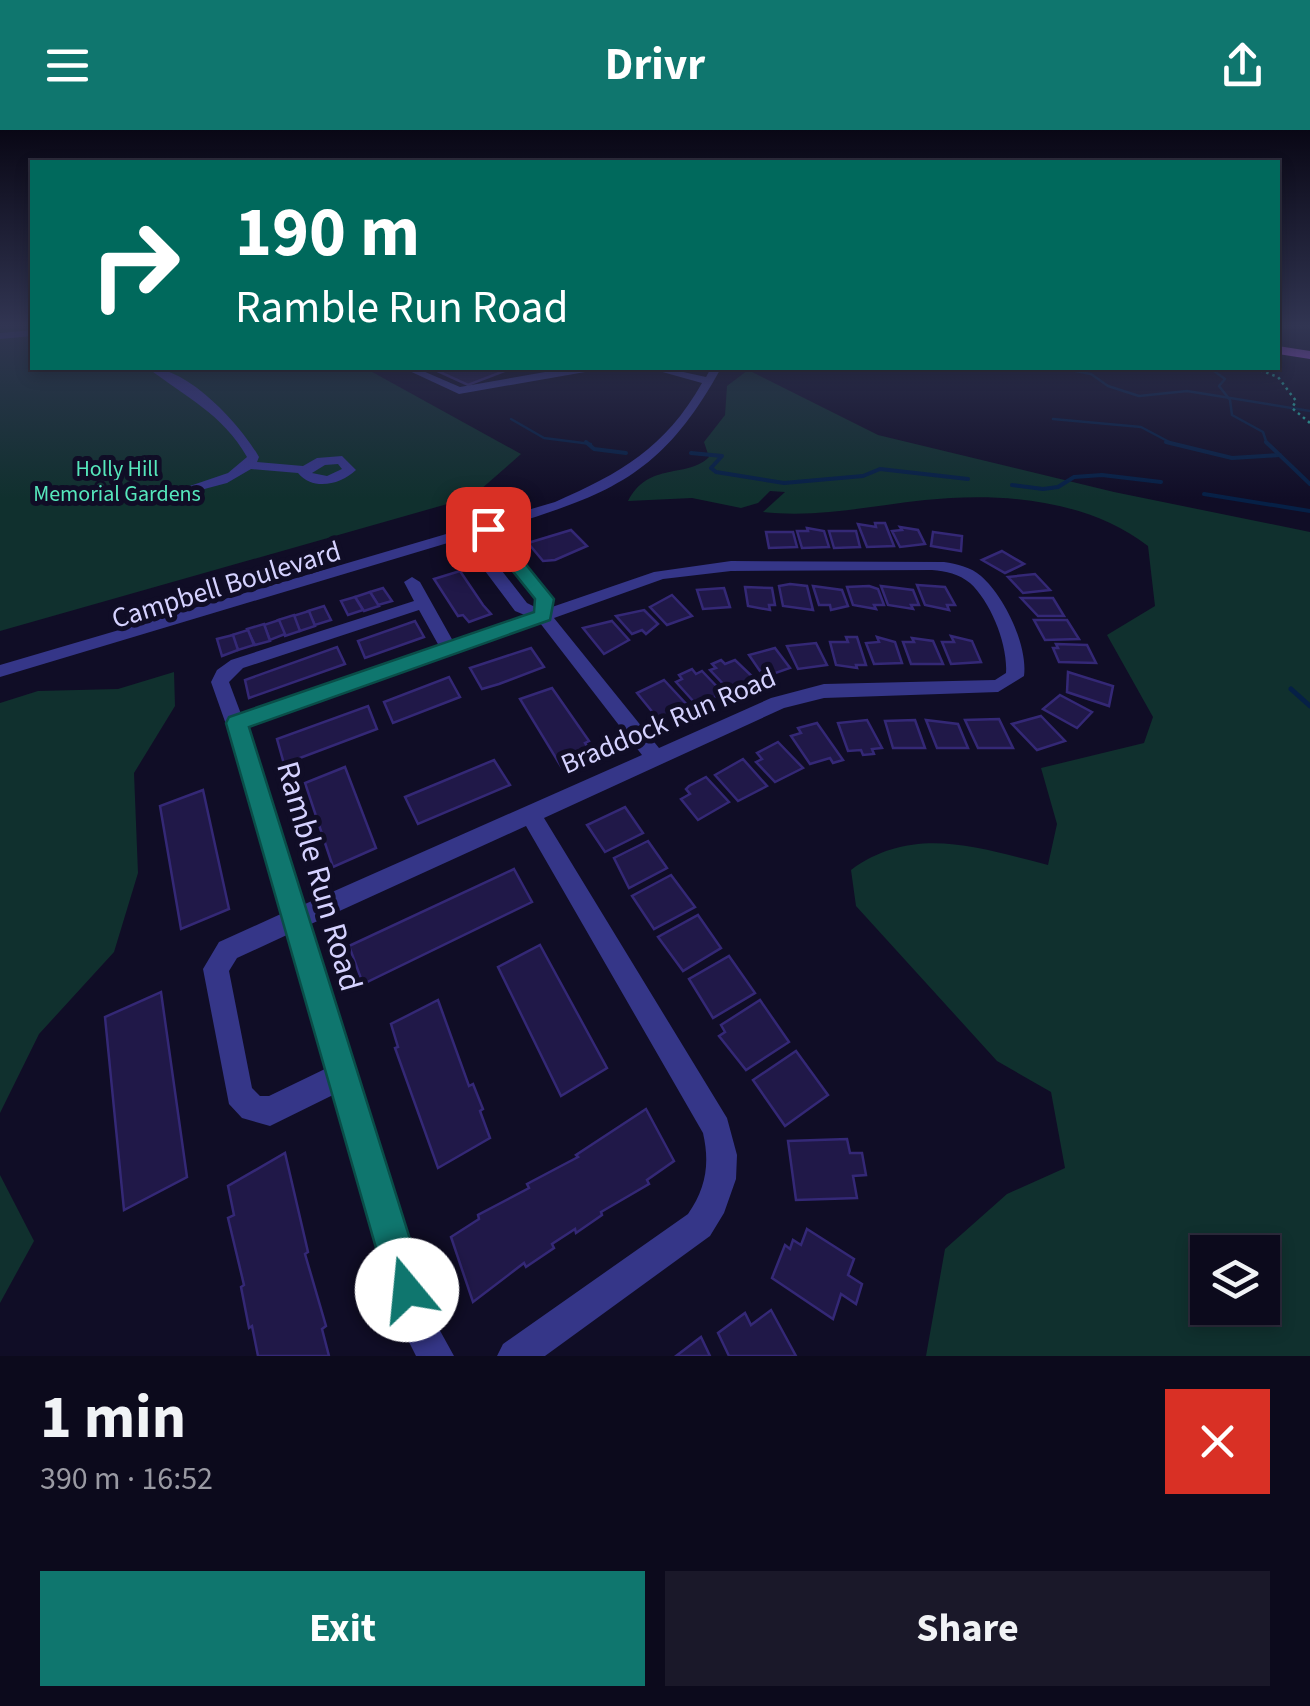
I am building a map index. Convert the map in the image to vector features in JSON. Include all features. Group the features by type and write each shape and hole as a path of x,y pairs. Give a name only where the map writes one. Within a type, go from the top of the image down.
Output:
{"street":[{"path":"182,384 242,438 252,454 250,465"},
{"path":"443,384 458,391 502,384"},
{"name":"Campbell Boulevard","path":"0,670 410,548 466,536 560,505 629,473 686,423 708,384"},
{"path":"183,493 250,465 305,470"},
{"path":"488,529 544,599 543,616"},
{"path":"466,536 521,607 543,616 655,758"},
{"name":"Campbell Boulevard","path":"0,681 436,549 466,536"},
{"name":"Braddock Run Road","path":"343,1075 270,1111 246,1104 238,1094 216,969 228,950 778,703 807,694 998,686 1014,676 1017,656 980,584 954,569 932,565 731,566 685,570 543,616"},
{"path":"412,582 449,650"},
{"name":"Ramble Run Road","path":"422,604 231,667 220,682 237,723 418,1326 436,1356"},
{"path":"237,723 543,616"},
{"path":"516,1356 699,1225 715,1204 723,1179 724,1153 717,1128 530,813"}],"path":[{"path":"1284,384 1296,401 1292,408 1310,423"}],"green space":[{"name":"Holly Hill Memorial Gardens","path":"0,384 394,384 521,454 472,497 0,631"},
{"path":"776,384 878,435 1114,492 1310,532 1310,1356 926,1356 945,1249 1007,1194 1065,1168 1051,1092 997,1061 856,906 851,870 899,847 923,844 972,847 1048,865 1057,824 1041,768 1144,743 1153,717 1107,635 1155,606 1148,546 1098,518 1042,502 1012,499 925,500 804,514 763,512 785,492 770,491 758,503 741,508 692,498 628,501 646,480 700,464 709,457 704,442 725,415 727,386"},
{"path":"174,672 175,706 134,773 138,873 114,952 39,1034 0,1113 0,703 38,691 118,689"},
{"path":"0,1175 34,1241 0,1303"}],"building":[{"path":"875,523 885,523 894,546 867,547 858,524 876,527"},
{"path":"900,527 918,530 925,544 900,547 892,531 902,530"},
{"path":"807,528 824,531 829,547 802,548 797,531 808,531"},
{"path":"571,530 587,546 555,560 543,561 528,543"},
{"path":"829,531 856,531 860,547 834,548"},
{"path":"766,532 793,532 797,547 769,548"},
{"path":"933,532 962,536 961,551 931,546"},
{"path":"1002,551 1024,564 1005,573 982,560"},
{"path":"460,571 491,614 469,622 463,615 458,616 434,579"},
{"path":"1035,574 1050,590 1023,593 1008,577"},
{"path":"917,585 945,587 955,605 947,605 949,610 925,605"},
{"path":"779,586 807,586 813,610 783,606"},
{"path":"813,586 842,590 848,606 831,610 830,605 819,605"},
{"path":"881,586 913,590 919,605 911,605 913,609 888,605"},
{"path":"745,587 772,588 775,605 769,605 770,610 748,606"},
{"path":"847,587 878,589 884,605 874,605 876,609 853,605"},
{"path":"383,588 392,601 378,605 370,592"},
{"path":"724,588 730,607 703,609 697,590"},
{"path":"370,592 379,606 364,611 355,597"},
{"path":"672,595 692,616 667,625 650,607"},
{"path":"355,597 363,610 348,615 341,601"},
{"path":"1021,598 1053,598 1064,616 1038,616"},
{"path":"324,606 331,620 315,625 308,611"},
{"path":"644,610 658,624 646,634 642,630 632,634 616,616"},
{"path":"309,611 315,626 300,631 293,616"},
{"path":"294,615 300,631 285,636 278,620"},
{"path":"279,620 285,634 270,640 264,625"},
{"path":"1034,620 1067,620 1079,639 1045,640"},
{"path":"415,621 424,637 365,658 358,641"},
{"path":"612,621 629,640 604,654 583,628"},
{"path":"264,624 270,641 255,645 247,629"},
{"path":"248,630 254,645 238,650 232,635"},
{"path":"233,635 238,650 222,656 217,639"},
{"path":"951,636 972,641 981,662 951,664 942,642 954,642"},
{"path":"846,637 857,637 866,665 836,665 830,642 848,642"},
{"path":"877,637 895,642 902,663 874,664 866,643 879,642"},
{"path":"912,638 933,641 943,664 911,664 903,642 914,642"},
{"path":"816,643 827,665 798,669 787,646"},
{"path":"1056,644 1087,645 1096,663 1059,662 1053,648 1058,648"},
{"path":"337,647 345,664 249,698 245,680"},
{"path":"531,648 544,667 499,684 482,689 470,668"},
{"path":"775,648 790,668 764,677 749,655"},
{"path":"721,660 725,664 735,660 757,681 730,691 710,670 716,668 712,664"},
{"path":"692,669 696,674 702,671 723,693 702,703 699,699 694,702 676,682 682,679 679,675"},
{"path":"1068,672 1113,686 1109,706 1067,692"},
{"path":"449,677 460,697 393,723 384,702"},
{"path":"664,680 690,708 659,720 637,693"},
{"path":"552,688 589,741 585,743 593,755 562,768 520,699"},
{"path":"1060,695 1092,712 1077,728 1043,709"},
{"path":"368,706 377,729 284,764 277,739"},
{"path":"1041,716 1065,741 1037,750 1012,724"},
{"path":"999,719 1013,748 978,748 965,720"},
{"path":"867,720 882,748 863,755 861,750 848,751 838,723"},
{"path":"915,720 925,748 893,748 885,721"},
{"path":"926,720 958,724 968,748 937,748"},
{"path":"817,723 843,760 833,763 830,758 810,764 791,736 801,733 798,728"},
{"path":"778,742 803,768 775,782 756,762 762,759 757,753"},
{"path":"743,759 767,786 738,801 715,775"},
{"path":"494,760 510,785 418,824 405,797"},
{"path":"345,767 376,848 333,867 305,783"},
{"path":"706,777 729,802 698,820 681,799 690,794 686,789 689,786"},
{"path":"203,790 229,909 181,929 160,806"},
{"path":"625,807 643,833 605,852 587,825"},
{"path":"648,841 667,868 629,888 614,858"},
{"path":"514,869 532,902 363,984 349,946"},
{"path":"671,875 695,907 654,929 632,896"},
{"path":"698,915 721,948 683,971 658,937"},
{"path":"540,945 607,1068 561,1096 498,967"},
{"path":"729,956 755,993 713,1018 689,979"},
{"path":"161,992 187,1177 124,1210 105,1017"},
{"path":"438,1000 469,1086 473,1084 483,1109 480,1111 490,1138 438,1168 395,1048 398,1047 391,1024"},
{"path":"760,1000 789,1042 746,1070 719,1036 725,1032 721,1025"},
{"path":"796,1051 828,1095 785,1126 753,1080"},
{"path":"646,1109 674,1161 647,1180 649,1184 601,1212 576,1233 575,1229 552,1244 554,1248 526,1267 524,1263 473,1302 451,1237 479,1219 478,1215 529,1188 527,1184 578,1157"},
{"path":"847,1139 850,1153 862,1153 866,1175 853,1176 857,1198 796,1200 788,1141"},
{"path":"285,1153 308,1252 305,1254 326,1326 322,1329 329,1356 258,1356 252,1326 249,1328 241,1287 244,1285 228,1218 234,1215 228,1186"},
{"path":"807,1229 854,1259 848,1275 862,1284 856,1304 841,1294 833,1319 772,1278 785,1245 790,1249 793,1240 801,1245"},
{"path":"771,1310 796,1356 729,1356 718,1333 745,1313 751,1325"},
{"path":"701,1337 710,1356 676,1356"}],"waterway":[{"path":"1105,384 1139,396 1187,391 1228,398"},
{"path":"1221,384 1228,398"},
{"path":"1228,398 1310,411"},
{"path":"1228,398 1232,415 1263,432 1266,442"},
{"path":"511,419 544,438 588,444"},
{"path":"1053,419 1141,427 1172,443"},
{"path":"1166,442 1172,443"},
{"path":"1266,442 1280,455"},
{"path":"1172,443 1232,458 1280,455"},
{"path":"588,444 594,449 626,453"},
{"path":"691,453 722,456 711,468 716,472 784,483 863,476 880,469 968,479"},
{"path":"1280,455 1310,484"},
{"path":"1012,485 1043,489 1058,487 1074,477 1102,475 1161,482"},
{"path":"1204,494 1310,511"},
{"path":"1291,689 1310,706"}],"route":[{"path":"407,1290 237,723 543,616 544,599 488,529"}]}
